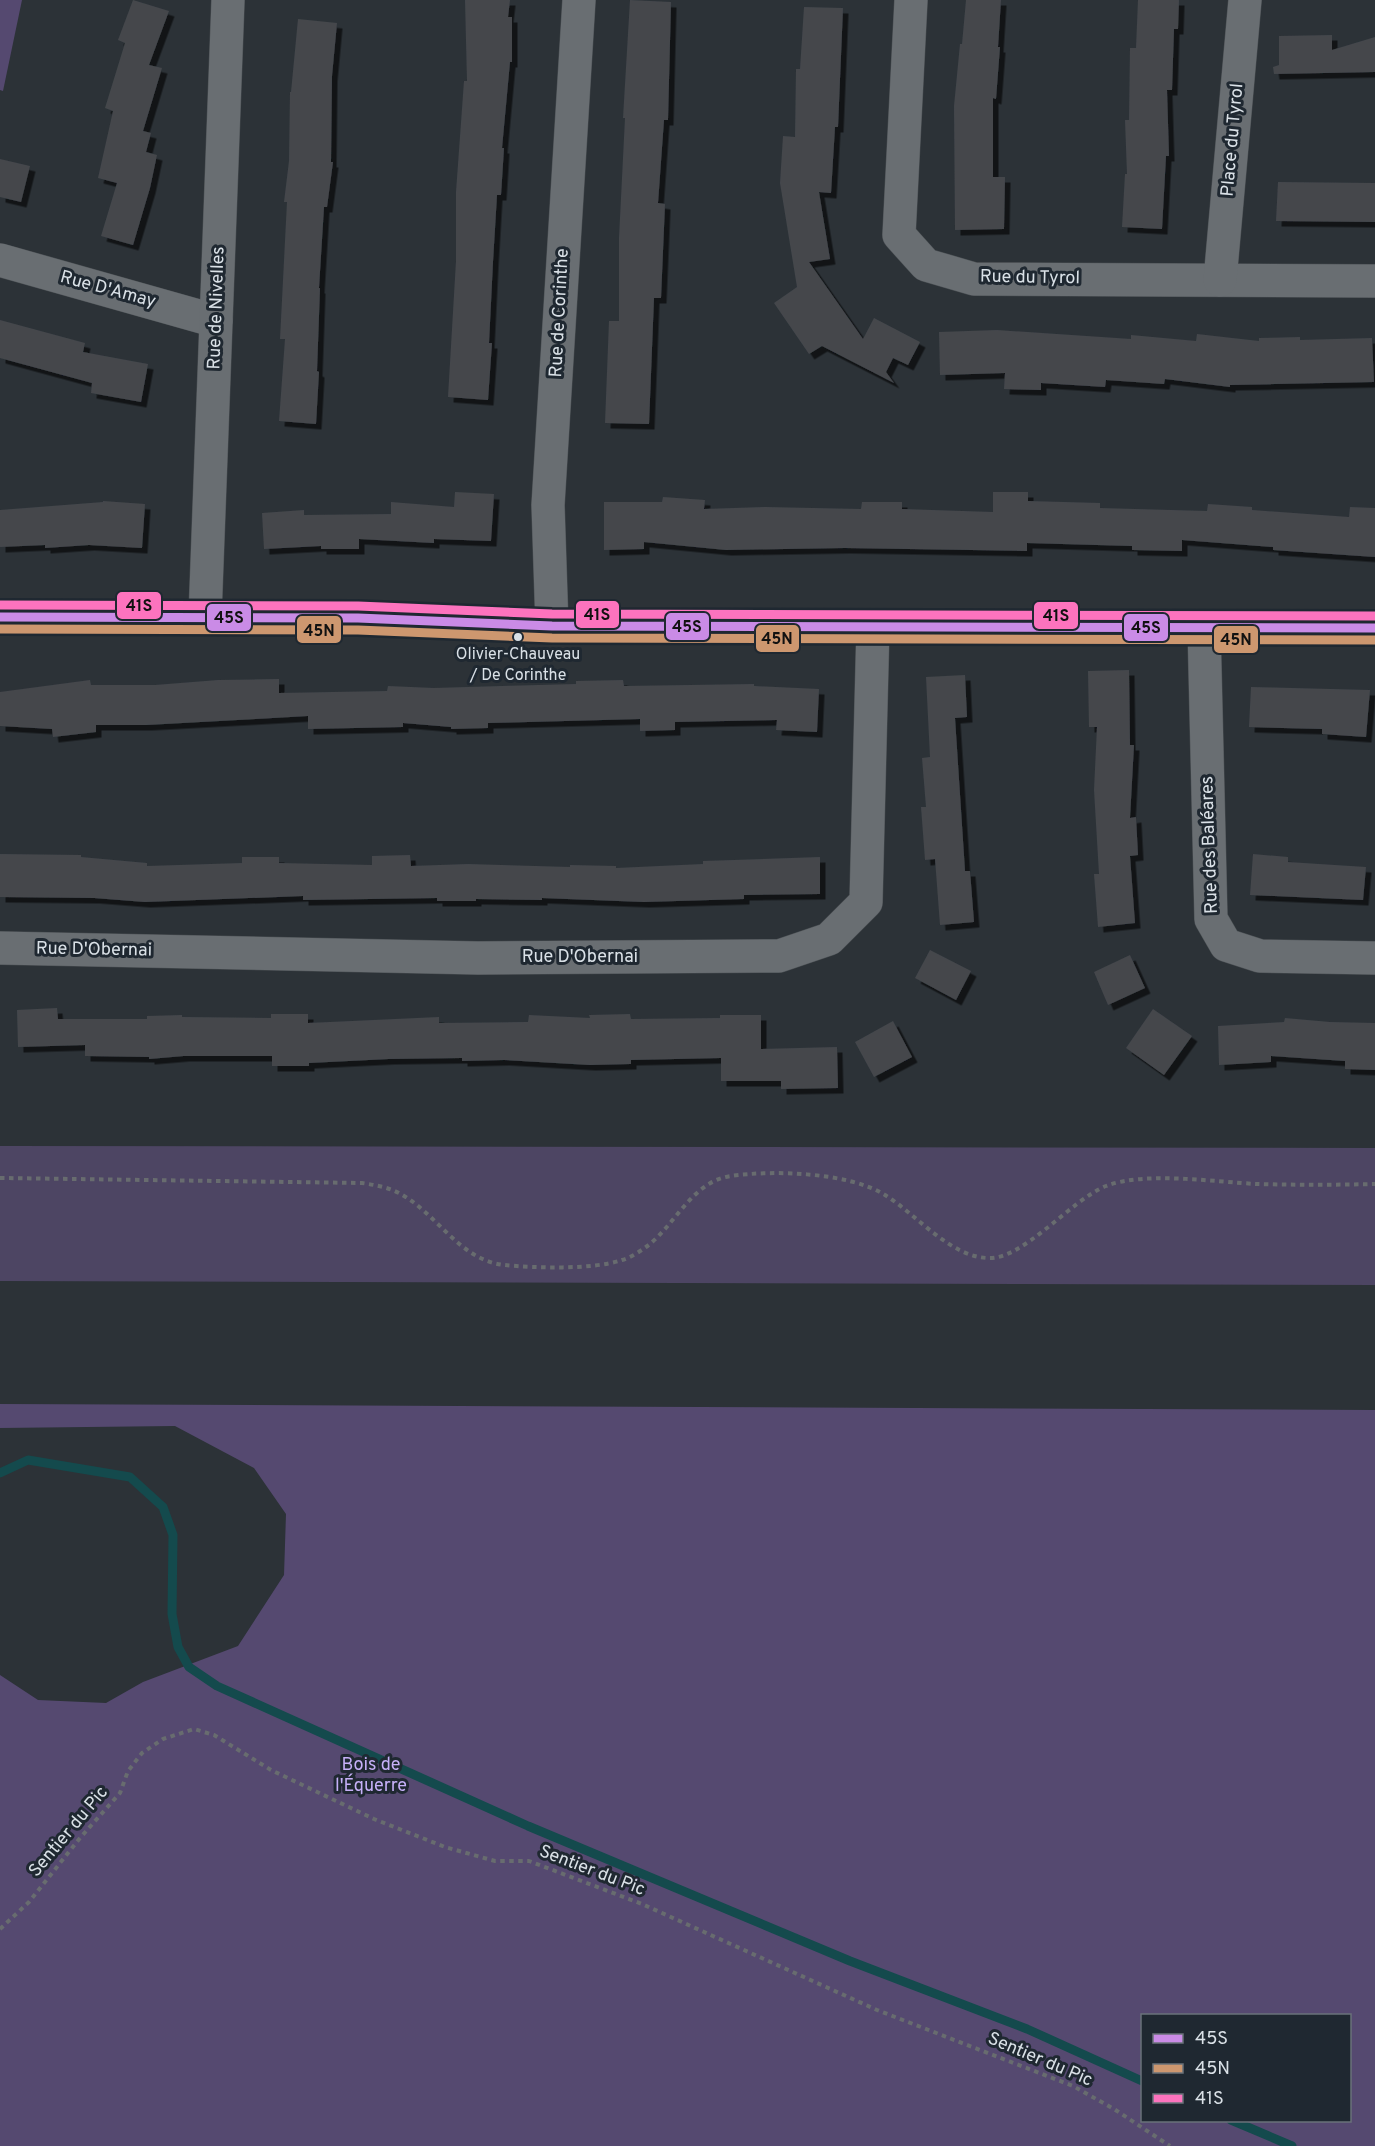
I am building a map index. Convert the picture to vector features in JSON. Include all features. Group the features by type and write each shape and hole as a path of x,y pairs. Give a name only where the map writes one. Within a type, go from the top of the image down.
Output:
{"street":[{"name":"Rue de Nivelles","path":"205,617 228,0"},
{"name":"Rue de Corinthe","path":"552,626 548,505 579,0"},
{"name":"Rue du Tyrol","path":"911,0 899,235 926,265 974,279 1375,281"},
{"name":"Place du Tyrol","path":"1220,280 1245,0"},
{"name":"Rue D'Amay","path":"0,260 216,321"},
{"path":"0,617 358,618 552,626 1375,628"},
{"name":"Rue D'Obernai","path":"0,948 478,958 779,956 829,939 866,902 873,626"},
{"name":"Rue des Baléares","path":"1204,627 1211,919 1226,945 1260,957 1375,958"}],"path":[{"path":"0,1178 362,1183 388,1188 405,1197 482,1260 502,1264 560,1266 594,1265 631,1257 656,1238 682,1208 705,1187 724,1177 743,1174 799,1174 857,1181 883,1194 963,1252 992,1259 1014,1251 1086,1195 1114,1183 1154,1179 1289,1185 1375,1184"},
{"name":"Sentier du Pic","path":"0,1929 28,1902 120,1793 128,1771 142,1753 163,1739 194,1730 214,1735 271,1770 374,1820 445,1847 495,1861 529,1861 539,1864 642,1904 877,2010 1073,2086 1114,2109 1170,2146"}],"shaded area":[{"path":"0,1146 1375,1148 1375,1285 0,1281"}],"green space":[{"path":"0,0 22,0 3,91 0,90"},
{"name":"Bois de l'Équerre","path":"0,1404 1375,1410 1375,2146 0,2146 0,1675 38,1700 106,1703 143,1682 238,1646 284,1575 286,1514 254,1468 175,1426 0,1428"}],"building":[{"path":"133,0 169,11 149,65 162,68 143,131 151,133 146,152 157,155 133,245 101,236 117,183 98,178 113,111 105,108 125,43 118,40"},
{"path":"465,0 510,0 508,17 512,17 512,62 510,62 502,148 504,148 501,195 497,195 488,400 448,397 456,261 456,192 464,81 467,81"},
{"path":"630,0 671,2 668,120 664,120 658,203 665,204 661,298 654,298 649,424 605,423 609,321 619,321 619,238 625,118 623,118"},
{"path":"966,0 1001,0 996,99 993,98 993,177 1005,177 1004,229 955,230 954,106"},
{"path":"1138,0 1179,0 1178,29 1174,29 1172,90 1167,90 1169,156 1166,156 1162,229 1122,227 1125,174 1127,174 1125,120 1129,120 1130,48 1136,48"},
{"path":"804,7 843,8 838,127 835,127 831,193 819,192 830,259 809,262 863,339 874,318 920,342 908,365 893,358 886,372 894,383 822,346 809,354 774,303 797,287 780,183 783,136 795,137 796,69 800,69"},
{"path":"298,19 337,23 332,76 331,162 333,162 327,207 324,207 319,288 317,371 319,372 316,424 279,421 285,339 280,339 287,202 284,202 289,161 290,92"},
{"path":"1332,35 1332,50 1375,37 1375,72 1274,74 1273,67 1279,65 1279,36"},
{"path":"0,159 30,166 21,202 0,197"},
{"path":"1278,182 1375,183 1375,222 1276,221"},
{"path":"0,320 85,343 83,352 148,364 141,402 91,393 92,383 0,358"},
{"path":"997,330 1131,339 1131,335 1196,341 1197,334 1259,341 1259,338 1300,337 1300,340 1372,338 1374,382 1230,385 1230,387 1165,379 1164,384 1106,380 1105,387 1041,383 1041,390 1004,389 1005,373 940,375 939,332"},
{"path":"455,492 494,494 491,541 434,539 434,543 359,539 359,549 321,549 321,546 264,549 262,513 304,510 304,515 391,514 391,502 454,507"},
{"path":"993,492 1028,492 1028,501 1100,503 1100,508 1207,511 1208,504 1252,507 1252,510 1349,517 1350,507 1375,508 1375,557 1273,550 1273,547 1182,540 1182,551 1132,550 1132,546 1027,543 1027,551 845,548 726,550 644,542 644,549 604,550 604,502 662,502 663,497 705,500 704,509 765,507 861,509 862,502 902,502 902,509 993,512"},
{"path":"103,501 145,504 142,548 89,545 45,548 45,545 0,547 0,510"},
{"path":"1129,670 1130,745 1134,745 1130,818 1136,817 1138,855 1130,856 1135,923 1098,927 1094,874 1099,874 1094,790 1097,727 1089,727 1088,671"},
{"path":"965,675 967,717 955,718 965,871 970,871 974,922 940,925 935,859 925,860 921,807 926,807 922,758 930,757 926,677"},
{"path":"279,679 279,693 387,691 388,686 434,688 576,684 576,681 623,680 624,686 754,684 754,686 819,689 817,732 776,730 777,720 675,722 675,730 640,731 640,719 488,723 488,728 451,729 451,727 403,723 403,727 308,729 308,716 146,725 96,725 96,732 53,737 52,729 0,726 0,692 90,680 91,685 155,685 218,680"},
{"path":"1251,687 1370,690 1366,737 1322,734 1322,729 1249,727"},
{"path":"0,854 81,855 81,857 147,863 147,866 242,863 242,857 279,857 279,863 372,865 372,856 410,855 411,866 468,864 616,866 616,868 703,864 703,861 820,857 820,894 744,895 744,899 644,902 542,898 542,900 476,899 476,901 437,901 437,898 303,900 303,896 145,902 94,898 0,897"},
{"path":"1253,854 1288,857 1288,862 1366,867 1363,900 1250,895"},
{"path":"930,950 971,971 956,1000 915,978"},
{"path":"1130,955 1145,988 1108,1005 1094,972"},
{"path":"57,1008 58,1019 147,1019 147,1016 182,1015 182,1017 271,1018 271,1014 308,1014 308,1023 439,1017 439,1023 528,1022 529,1015 590,1018 589,1015 630,1014 631,1019 761,1015 761,1049 837,1047 838,1088 781,1089 781,1081 721,1081 721,1058 631,1060 631,1064 590,1065 504,1060 462,1061 462,1058 389,1059 309,1063 309,1066 272,1066 272,1056 184,1056 149,1059 149,1057 85,1056 85,1045 18,1047 17,1010"},
{"path":"1153,1009 1192,1036 1164,1075 1126,1048"},
{"path":"1285,1018 1375,1023 1375,1070 1345,1069 1345,1061 1271,1056 1271,1062 1219,1065 1218,1026 1284,1022"},
{"path":"893,1021 912,1057 874,1077 855,1042"}],"waterway":[{"path":"0,1473 28,1460 130,1477 163,1507 173,1535 172,1614 178,1647 189,1667 217,1686 528,1826 850,1961 1027,2029 1141,2081"},
{"path":"1236,2122 1292,2146"}],"transit line":[{"name":"41S","path":"0,605 358,606 552,614 1375,616"},
{"name":"45S","path":"0,617 358,618 552,626 1375,628"},
{"name":"45N","path":"0,629 358,630 552,638 1375,640"}],"place":[{"name":"Olivier-Chauveau / De Corinthe","path":"518,637"}]}
